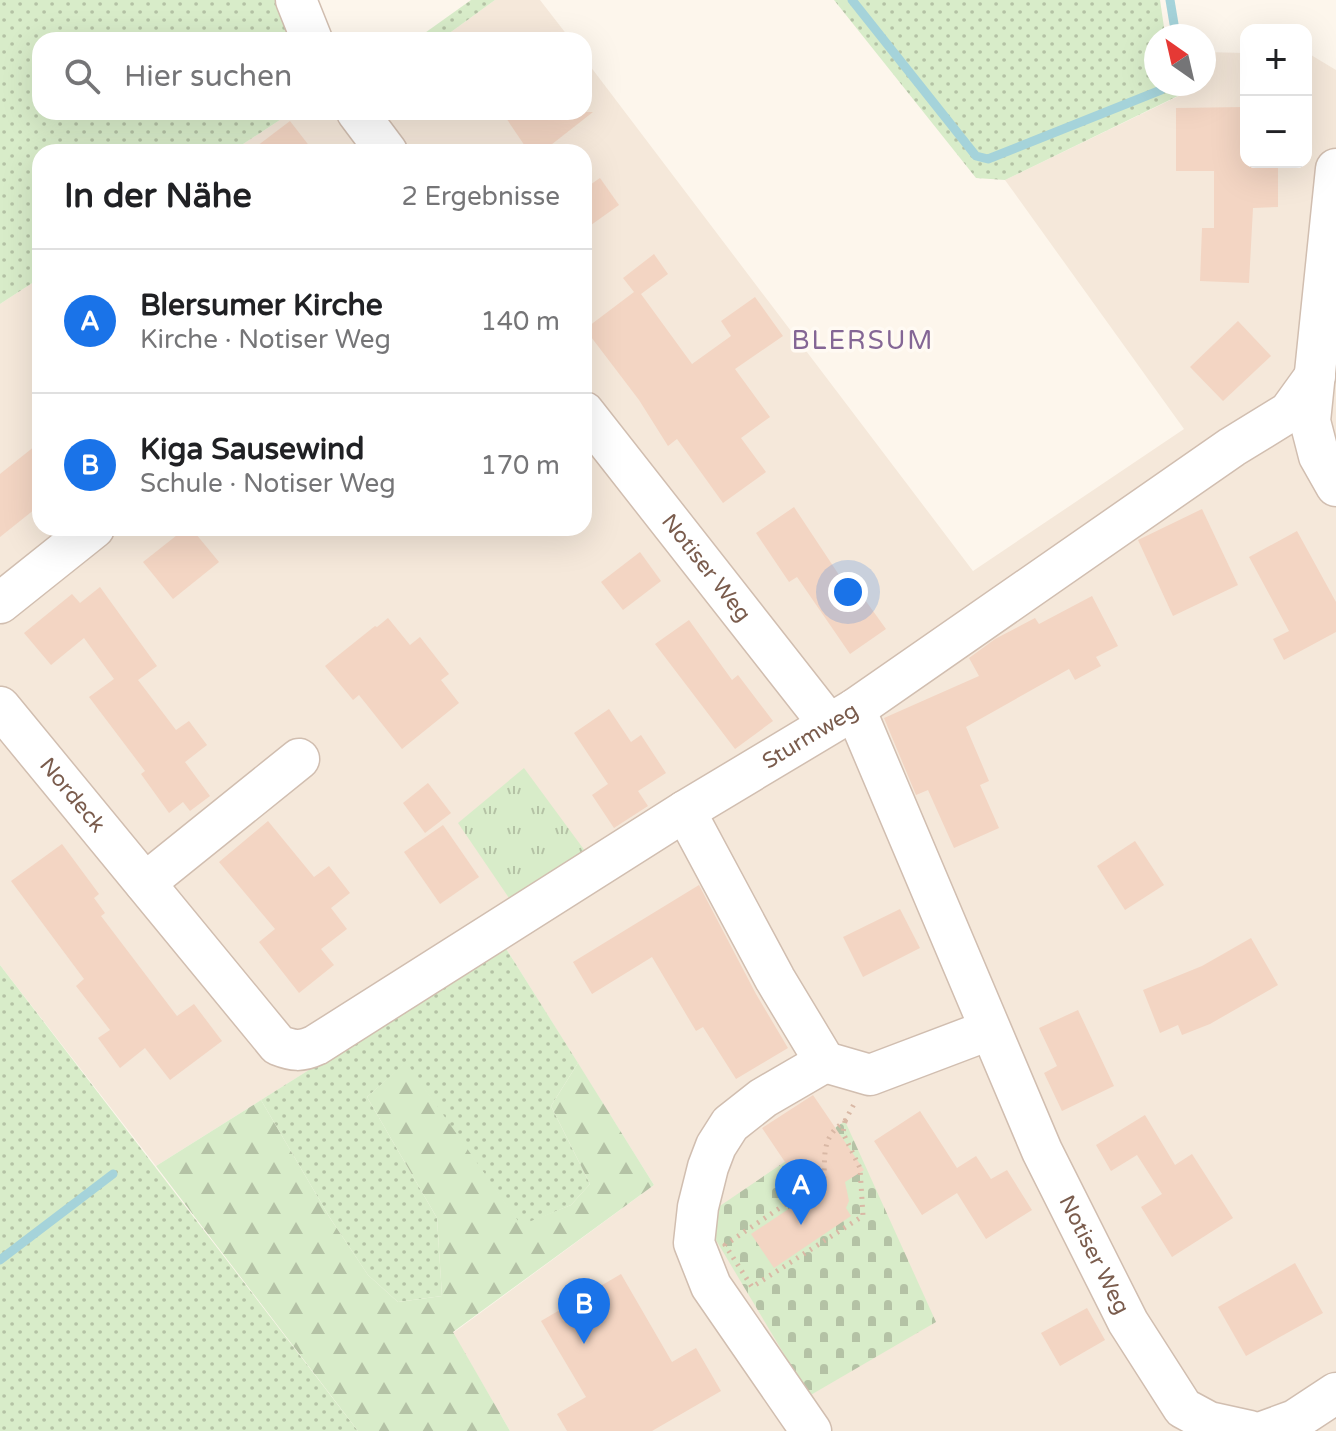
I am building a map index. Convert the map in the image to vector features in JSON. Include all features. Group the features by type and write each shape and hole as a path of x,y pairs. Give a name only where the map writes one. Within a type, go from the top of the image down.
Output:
{"street":[{"path":"296,0 309,32"},
{"path":"363,120 381,144"},
{"path":"1336,169 1310,421 1319,456 1336,486"},
{"name":"Sturmweg","path":"278,1045 303,1051 316,1045 841,716 1232,447 1289,412 1315,376"},
{"name":"Notiser Weg","path":"592,421 841,716 989,1030 1048,1164 1128,1322 1183,1408 1209,1422 1247,1431 1295,1420 1336,1393"},
{"path":"0,603 84,536"},
{"name":"Nordeck","path":"0,707 278,1045"},
{"path":"145,883 299,759"},
{"path":"685,811 775,979 825,1062 870,1075 989,1030"},
{"path":"811,1431 711,1286 694,1243 698,1207 708,1167 716,1146 730,1124 763,1098 825,1062"}],"path":[{"path":"845,1121 843,1133 860,1168 863,1216 752,1287 725,1245 824,1178 825,1148 830,1131 845,1121"}],"shaded area":[{"path":"495,0 540,0 565,32 451,32"},
{"path":"1216,52 1240,53 1240,168 1312,168 1312,56 1336,70 1336,1431 510,1431 453,1333 654,1185 505,947 156,1166 0,965 0,304 32,283 32,536 592,536 592,144 243,144 280,120 592,120 592,69 973,571 1184,429 1005,180 1179,96 1216,96"}],"green space":[{"path":"0,0 290,0 301,32 32,32 32,120 280,120 243,144 32,144 32,283 0,304"},
{"path":"471,0 495,0 451,32 426,32"},
{"path":"834,0 1160,0 1164,24 1144,24 1144,96 1178,96 1005,180 976,178"},
{"path":"524,768 588,855 511,901 458,823"},
{"path":"505,947 578,1063 551,1106 590,1184 571,1205 521,1226 406,1063 367,1097 437,1218 442,1296 398,1302 368,1275 330,1218 261,1100"},
{"path":"0,965 358,1431 0,1431"},
{"path":"406,1062 521,1225 571,1205 590,1184 551,1106 578,1063 654,1185 453,1332 510,1431 358,1431 156,1166 261,1100 330,1218 368,1275 398,1302 442,1296 437,1218 367,1097"},
{"path":"845,1121 936,1322 809,1396 707,1225 708,1214"}],"building":[{"path":"1240,107 1240,168 1278,168 1278,207 1253,208 1249,283 1200,281 1202,228 1214,228 1214,171 1176,171 1176,108"},
{"path":"507,120 583,120 552,144 524,144"},
{"path":"290,121 308,144 260,144"},
{"path":"600,178 619,205 592,224 592,184"},
{"path":"654,254 668,274 641,294 692,364 731,336 721,321 755,297 783,336 735,369 770,417 741,438 766,472 723,503 677,439 668,446 639,400 592,338 592,324 634,292 623,278"},
{"path":"1238,321 1271,356 1223,401 1190,367"},
{"path":"32,448 32,511 0,537 0,474"},
{"path":"794,507 849,590 855,586 886,629 850,654 797,577 789,582 756,533"},
{"path":"1202,509 1238,585 1173,616 1138,540"},
{"path":"1297,531 1336,602 1336,632 1284,660 1273,639 1289,631 1249,557"},
{"path":"176,536 198,536 219,562 173,599 143,562"},
{"path":"640,552 661,581 623,610 601,582"},
{"path":"100,587 157,666 138,680 176,730 189,721 207,745 185,762 210,796 190,811 183,802 169,813 141,774 145,771 89,697 114,679 84,638 51,665 24,633 72,594 80,603"},
{"path":"1092,596 1118,646 1096,657 1101,666 1075,680 1069,669 966,727 989,781 980,785 999,828 954,848 928,790 916,795 884,718 979,676 969,658 995,639 1035,618 1039,624"},
{"path":"388,618 410,645 420,637 449,674 441,680 459,703 402,749 359,695 353,700 325,666"},
{"path":"689,620 732,680 738,675 773,721 735,749 655,644"},
{"path":"609,709 631,742 641,735 666,773 638,791 648,806 614,828 592,795 608,784 574,733"},
{"path":"428,783 451,813 425,833 403,803"},
{"path":"268,821 314,877 329,866 350,893 331,908 347,929 321,949 334,965 299,993 259,942 275,929 219,862"},
{"path":"443,825 479,877 440,904 404,852"},
{"path":"1135,841 1164,885 1125,910 1097,866"},
{"path":"62,844 99,894 94,898 105,913 101,916 177,1016 194,1004 222,1041 170,1080 145,1048 120,1068 98,1038 110,1030 76,986 84,979 11,881"},
{"path":"699,885 788,1048 736,1079 703,1027 696,1031 652,957 592,994 573,962"},
{"path":"900,909 920,948 863,977 843,937"},
{"path":"1251,938 1278,985 1210,1024 1182,1035 1178,1025 1160,1033 1143,990 1202,966"},
{"path":"1078,1010 1114,1086 1062,1111 1044,1073 1057,1066 1039,1028"},
{"path":"813,1095 864,1170 845,1182 849,1201 846,1208 851,1216 774,1268 751,1234 808,1196 762,1128"},
{"path":"920,1111 957,1168 976,1156 991,1179 1007,1170 1032,1210 986,1239 957,1193 922,1215 874,1141"},
{"path":"1145,1115 1175,1165 1192,1154 1233,1218 1172,1257 1141,1207 1162,1194 1137,1155 1111,1171 1096,1145"},
{"path":"1295,1263 1323,1313 1246,1356 1218,1307"},
{"path":"621,1274 672,1362 696,1348 721,1391 652,1431 567,1431 557,1414 586,1397 541,1321"},
{"path":"1087,1308 1105,1340 1060,1366 1041,1333"}],"waterway":[{"path":"852,0 976,156 988,159 1146,96"},
{"path":"1170,0 1174,24"},
{"path":"0,1260 113,1174"}],"place":[{"name":"Blersumer Kirche","path":"801,1225"},
{"name":"Kiga Sausewind","path":"584,1344"}],"district":[{"name":"BLERSUM","path":"863,340"}]}
